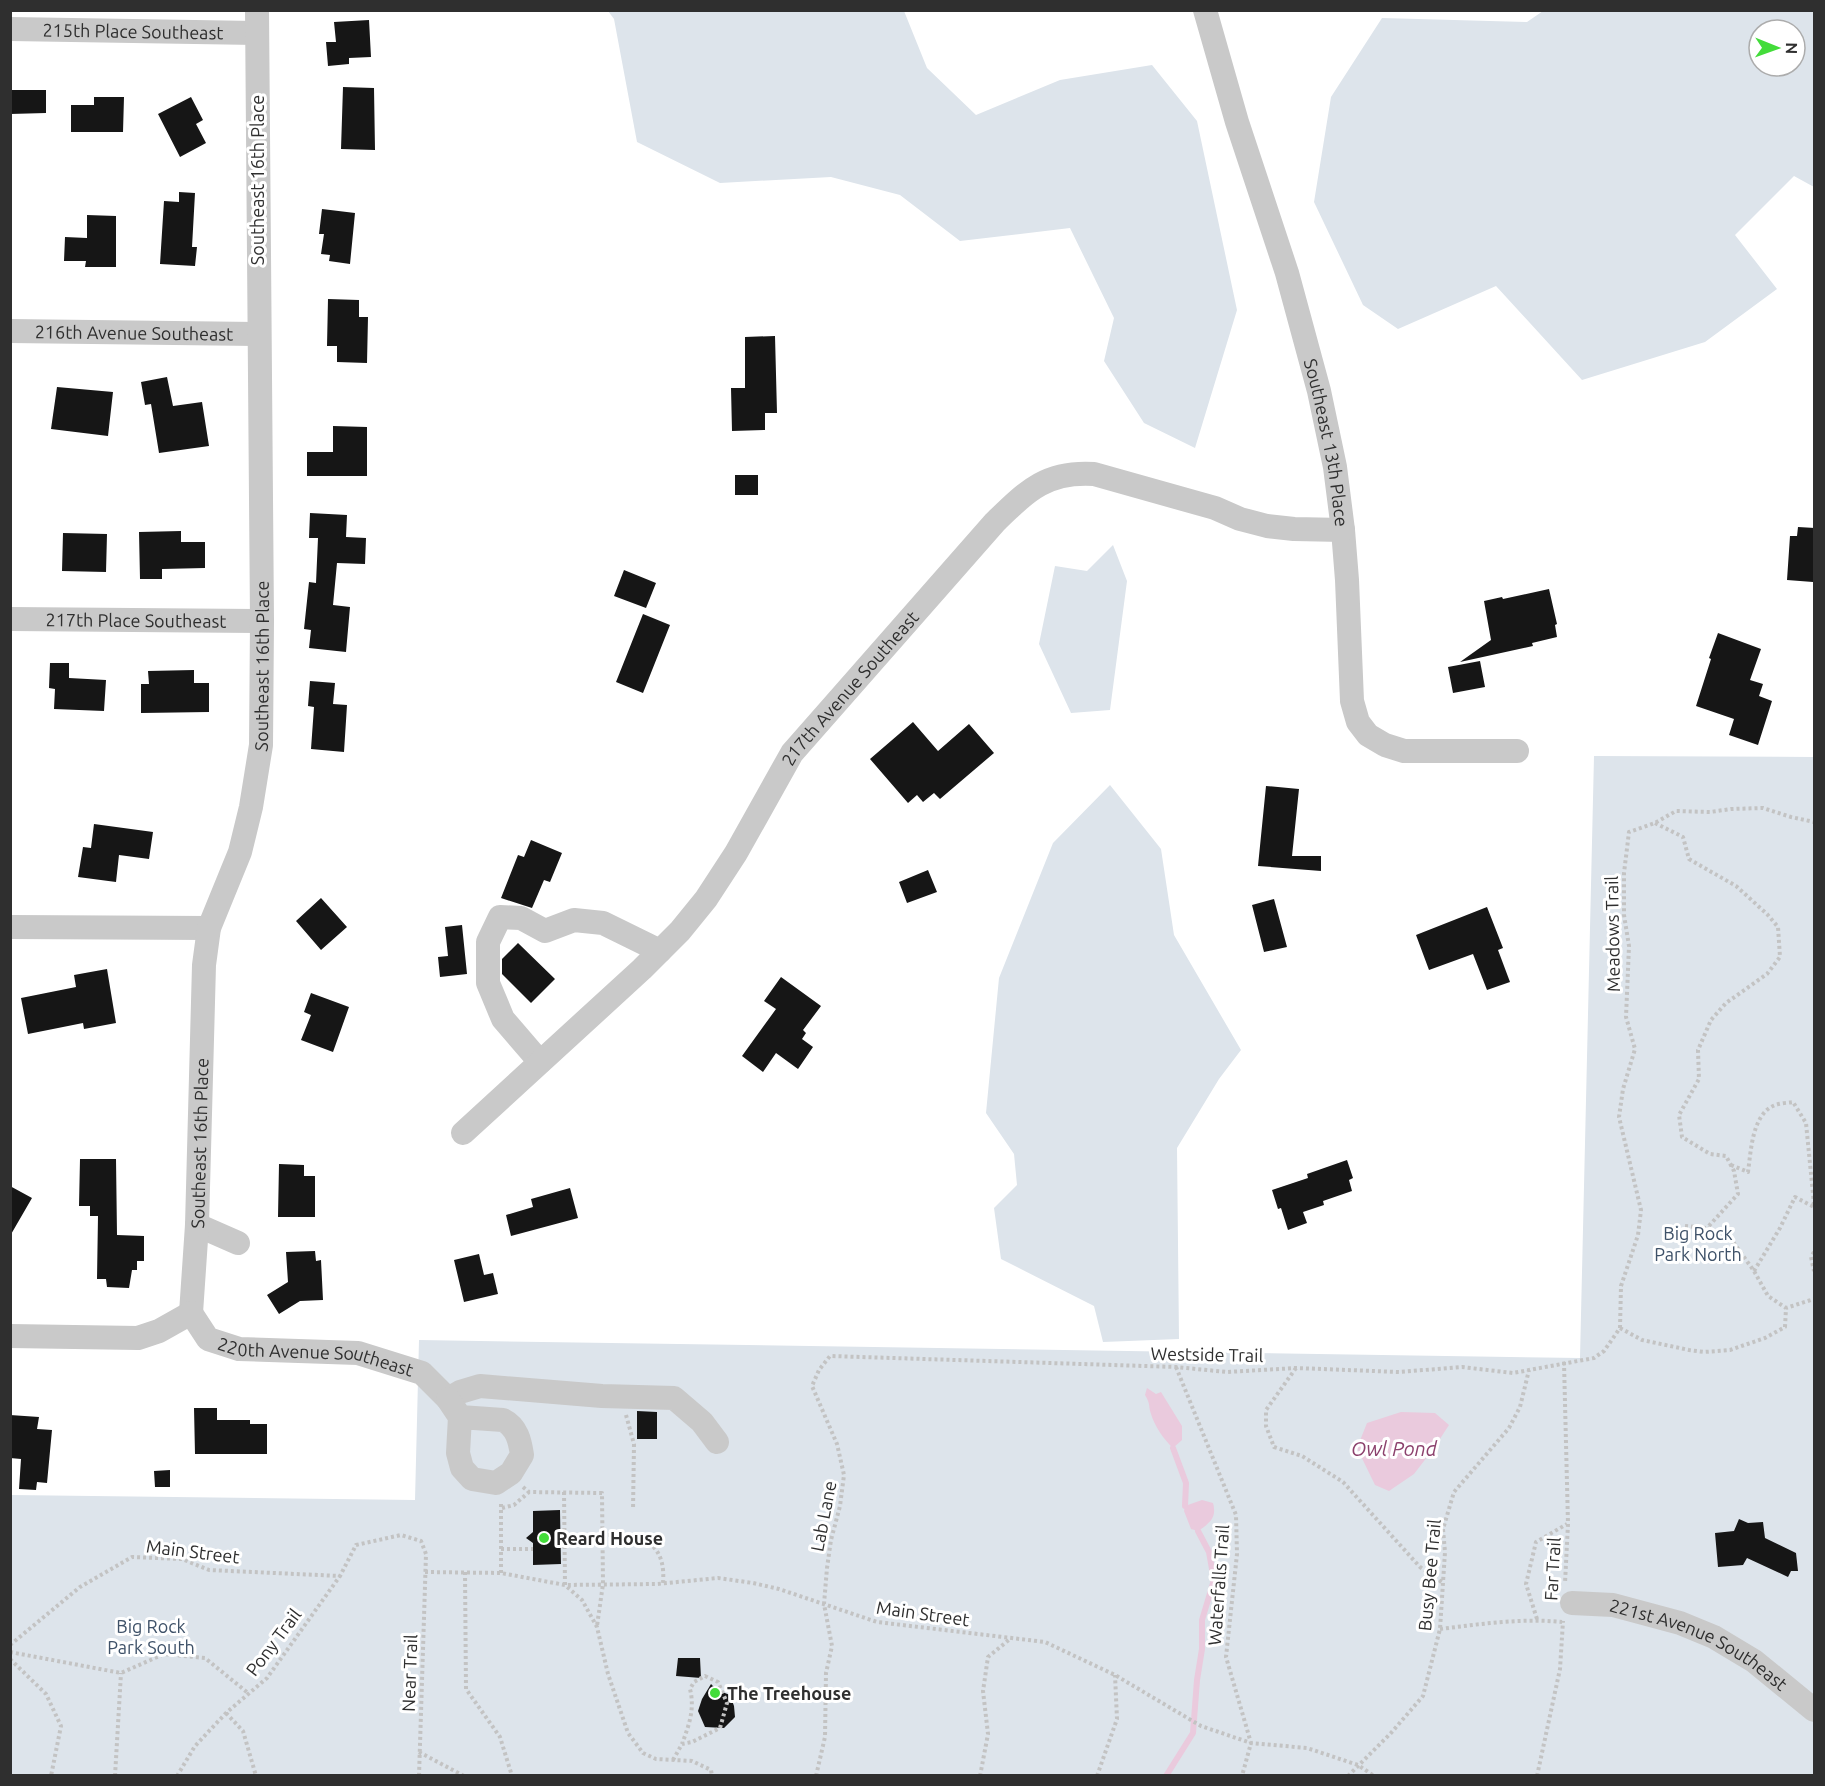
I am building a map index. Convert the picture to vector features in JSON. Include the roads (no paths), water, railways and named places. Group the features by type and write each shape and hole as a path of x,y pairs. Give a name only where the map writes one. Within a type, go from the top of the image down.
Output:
{"street":[{"name":"Southeast 13th Place","path":"1205,10 1237,122 1287,273 1319,391 1335,467 1343,530 1352,701 1358,722 1368,735 1385,745 1404,751 1517,751"},
{"name":"215th Place Southeast","path":"10,29 257,22"},
{"name":"Southeast 16th Place","path":"191,1313 197,1225 204,965 209,928 240,852 251,807 261,745 257,22"},
{"name":"216th Avenue Southeast","path":"10,331 258,334"},
{"name":"217th Avenue Southeast","path":"463,1133 680,931 712,890 792,753 995,522 1024,494 1060,476 1075,473 1094,474 1204,505 1240,519 1267,526 1343,530"},
{"name":"217th Place Southeast","path":"10,619 262,621"},
{"path":"540,1062 503,1019 488,983 488,942 500,917 521,918 545,930 574,920 603,923 660,951"},
{"path":"10,927 209,928"},
{"path":"197,1225 238,1243"},
{"path":"10,1336 138,1338 159,1331 191,1313"},
{"name":"220th Avenue Southeast","path":"191,1313 208,1339 239,1349 358,1353 392,1362 422,1373 454,1408"},
{"path":"454,1408 503,1420 509,1423 520,1438 522,1455 504,1478 472,1479 462,1468 458,1453 454,1408 460,1392 480,1386 674,1398 702,1422 717,1442"},
{"name":"221st Avenue Southeast","path":"1566,1606 1613,1605 1680,1623 1714,1637 1754,1661 1815,1710"}],"water":[{"path":"1147,1388 1156,1394 1161,1392 1182,1426 1182,1440 1173,1448 1152,1418 1145,1395"},
{"name":"Owl Pond","path":"1401,1412 1435,1413 1449,1425 1414,1474 1389,1491 1375,1485 1357,1448 1367,1423"},
{"path":"1202,1500 1213,1503 1214,1513 1209,1523 1198,1531 1191,1529 1184,1511 1185,1506"}],"waterway":[{"path":"1173,1448 1186,1483 1185,1506"},
{"path":"1166,1776 1193,1733 1202,1649 1202,1620 1214,1580 1209,1552 1198,1531"}],"place":[{"name":"Reard House","path":"544,1538"},
{"name":"The Treehouse","path":"715,1693"}],"park label":[{"name":"Big Rock Park North","path":"1698,1243"},
{"name":"Big Rock Park South","path":"151,1636"}]}
